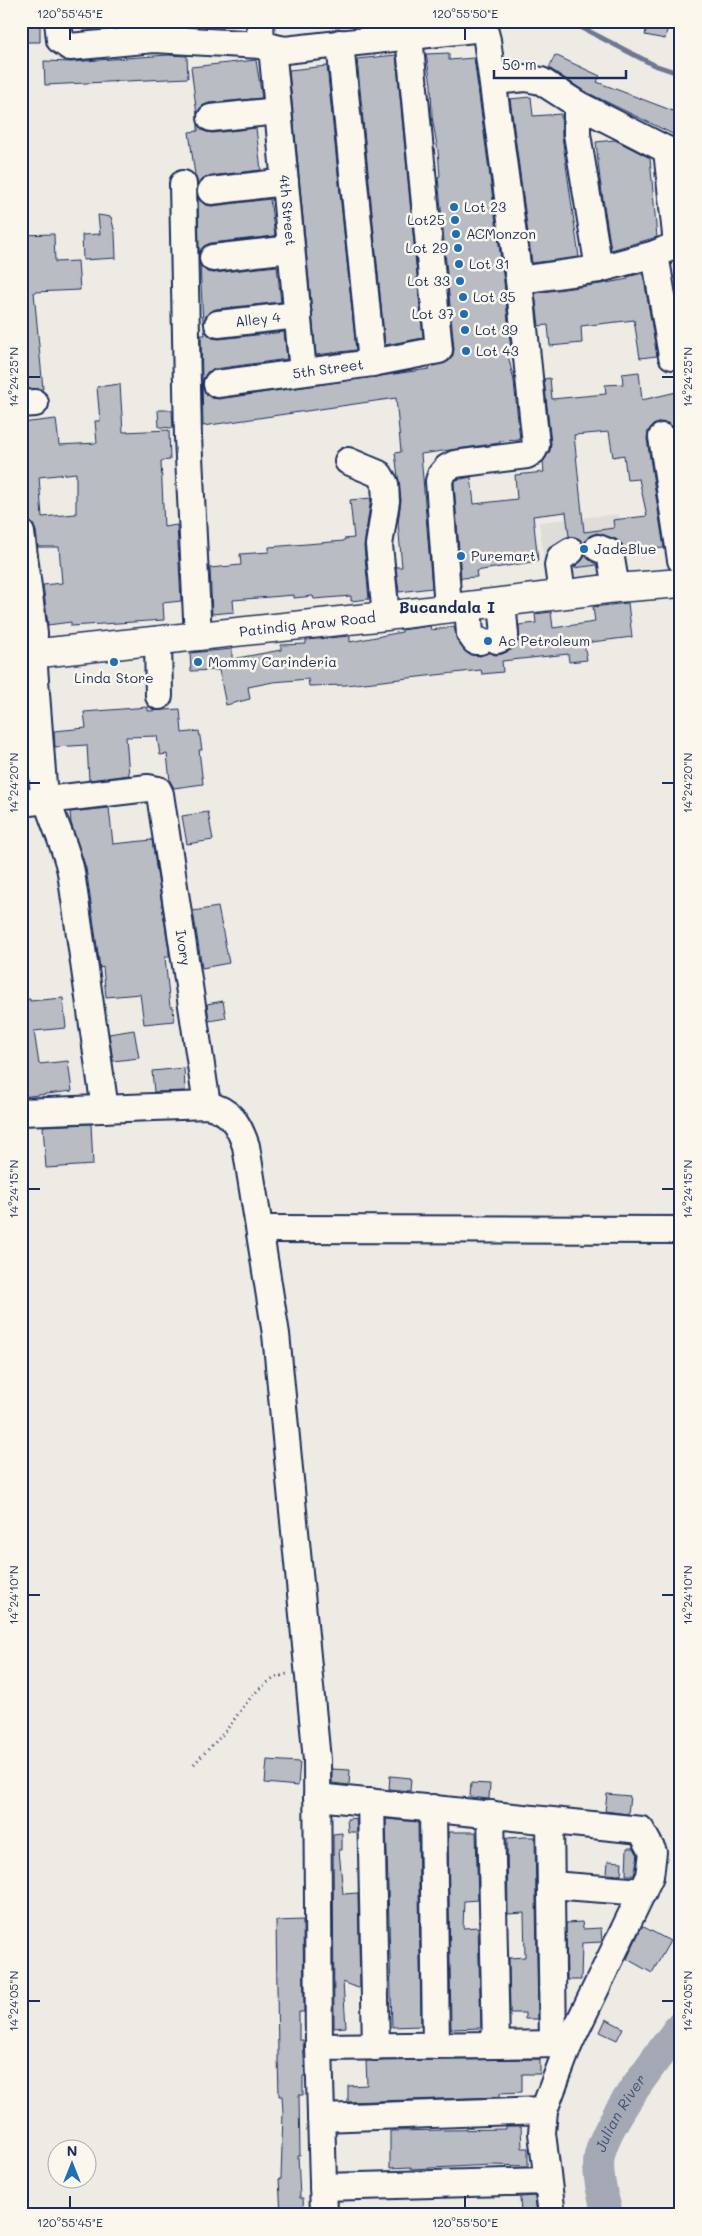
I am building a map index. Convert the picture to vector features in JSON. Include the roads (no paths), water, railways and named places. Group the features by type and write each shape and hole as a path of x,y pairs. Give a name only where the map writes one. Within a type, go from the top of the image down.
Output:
{"main road":[{"name":"Patindig Araw Road","path":"27,655 386,616 616,588 681,583"}],"street":[{"path":"58,21 60,40 70,48 153,30 264,38 285,50 409,36 482,24 488,40 494,81 519,280 536,445 533,451 527,455 455,464 441,474 439,481 458,607 475,641 488,641 502,638 505,635 502,602"},
{"name":"5th Street","path":"216,384 372,363 439,350 409,36"},
{"name":"4th Street","path":"264,38 278,111 304,372"},
{"path":"340,43 372,363"},
{"path":"494,81 526,78 541,81 577,104 674,152 671,247 674,327 672,356"},
{"path":"577,104 577,134 600,269"},
{"path":"211,118 278,111"},
{"path":"211,191 285,182"},
{"path":"184,184 188,437 198,637"},
{"path":"519,280 600,269 671,247"},
{"path":"213,258 292,249"},
{"name":"Alley 4","path":"218,324 298,316"},
{"path":"662,437 681,560"},
{"path":"348,461 379,474 385,484 386,500 379,545 386,616"},
{"path":"21,534 34,634 27,655 34,802 67,853 105,1109"},
{"path":"598,548 610,553 616,588"},
{"path":"562,594 558,565 560,558 571,551"},
{"path":"158,640 159,696"},
{"name":"Ivory","path":"34,802 148,788 158,790 162,798 207,1105"},
{"path":"21,1112 207,1105 227,1112 241,1131 246,1146 276,1334 317,1760 319,2047 324,2215"},
{"path":"260,1229 681,1230"},
{"path":"317,1798 641,1830 653,1852 650,1876 561,2044 544,2110 542,2133 552,2215"},
{"path":"371,1802 376,2047"},
{"path":"432,1808 436,2046"},
{"path":"491,1814 496,2045"},
{"path":"550,1821 551,1885 561,2044"},
{"path":"551,1885 643,1892"},
{"path":"319,2047 561,2044"},
{"path":"321,2118 544,2110"},
{"path":"323,2187 547,2181"}],"waterway":[{"path":"569,21 654,65 681,74"},
{"name":"Julian River","path":"608,2215 599,2172 599,2158 603,2143 622,2108 681,2025"}],"place":[{"name":"Lot 23","path":"454,207"},
{"name":"Lot25","path":"455,220"},
{"name":"ACMonzon","path":"456,234"},
{"name":"Lot 29","path":"458,248"},
{"name":"Lot 31","path":"459,264"},
{"name":"Lot 33","path":"460,281"},
{"name":"Lot 35","path":"463,297"},
{"name":"Lot 37","path":"464,314"},
{"name":"Lot 39","path":"465,330"},
{"name":"Lot 43","path":"466,351"},
{"name":"JadeBlue","path":"584,549"},
{"name":"Puremart","path":"461,556"},
{"name":"Ac Petroleum","path":"488,641"},
{"name":"Linda Store","path":"114,662"},
{"name":"Mommy Carinderia","path":"198,662"}],"district":[{"name":"Bucandala I","path":"447,607"}]}
